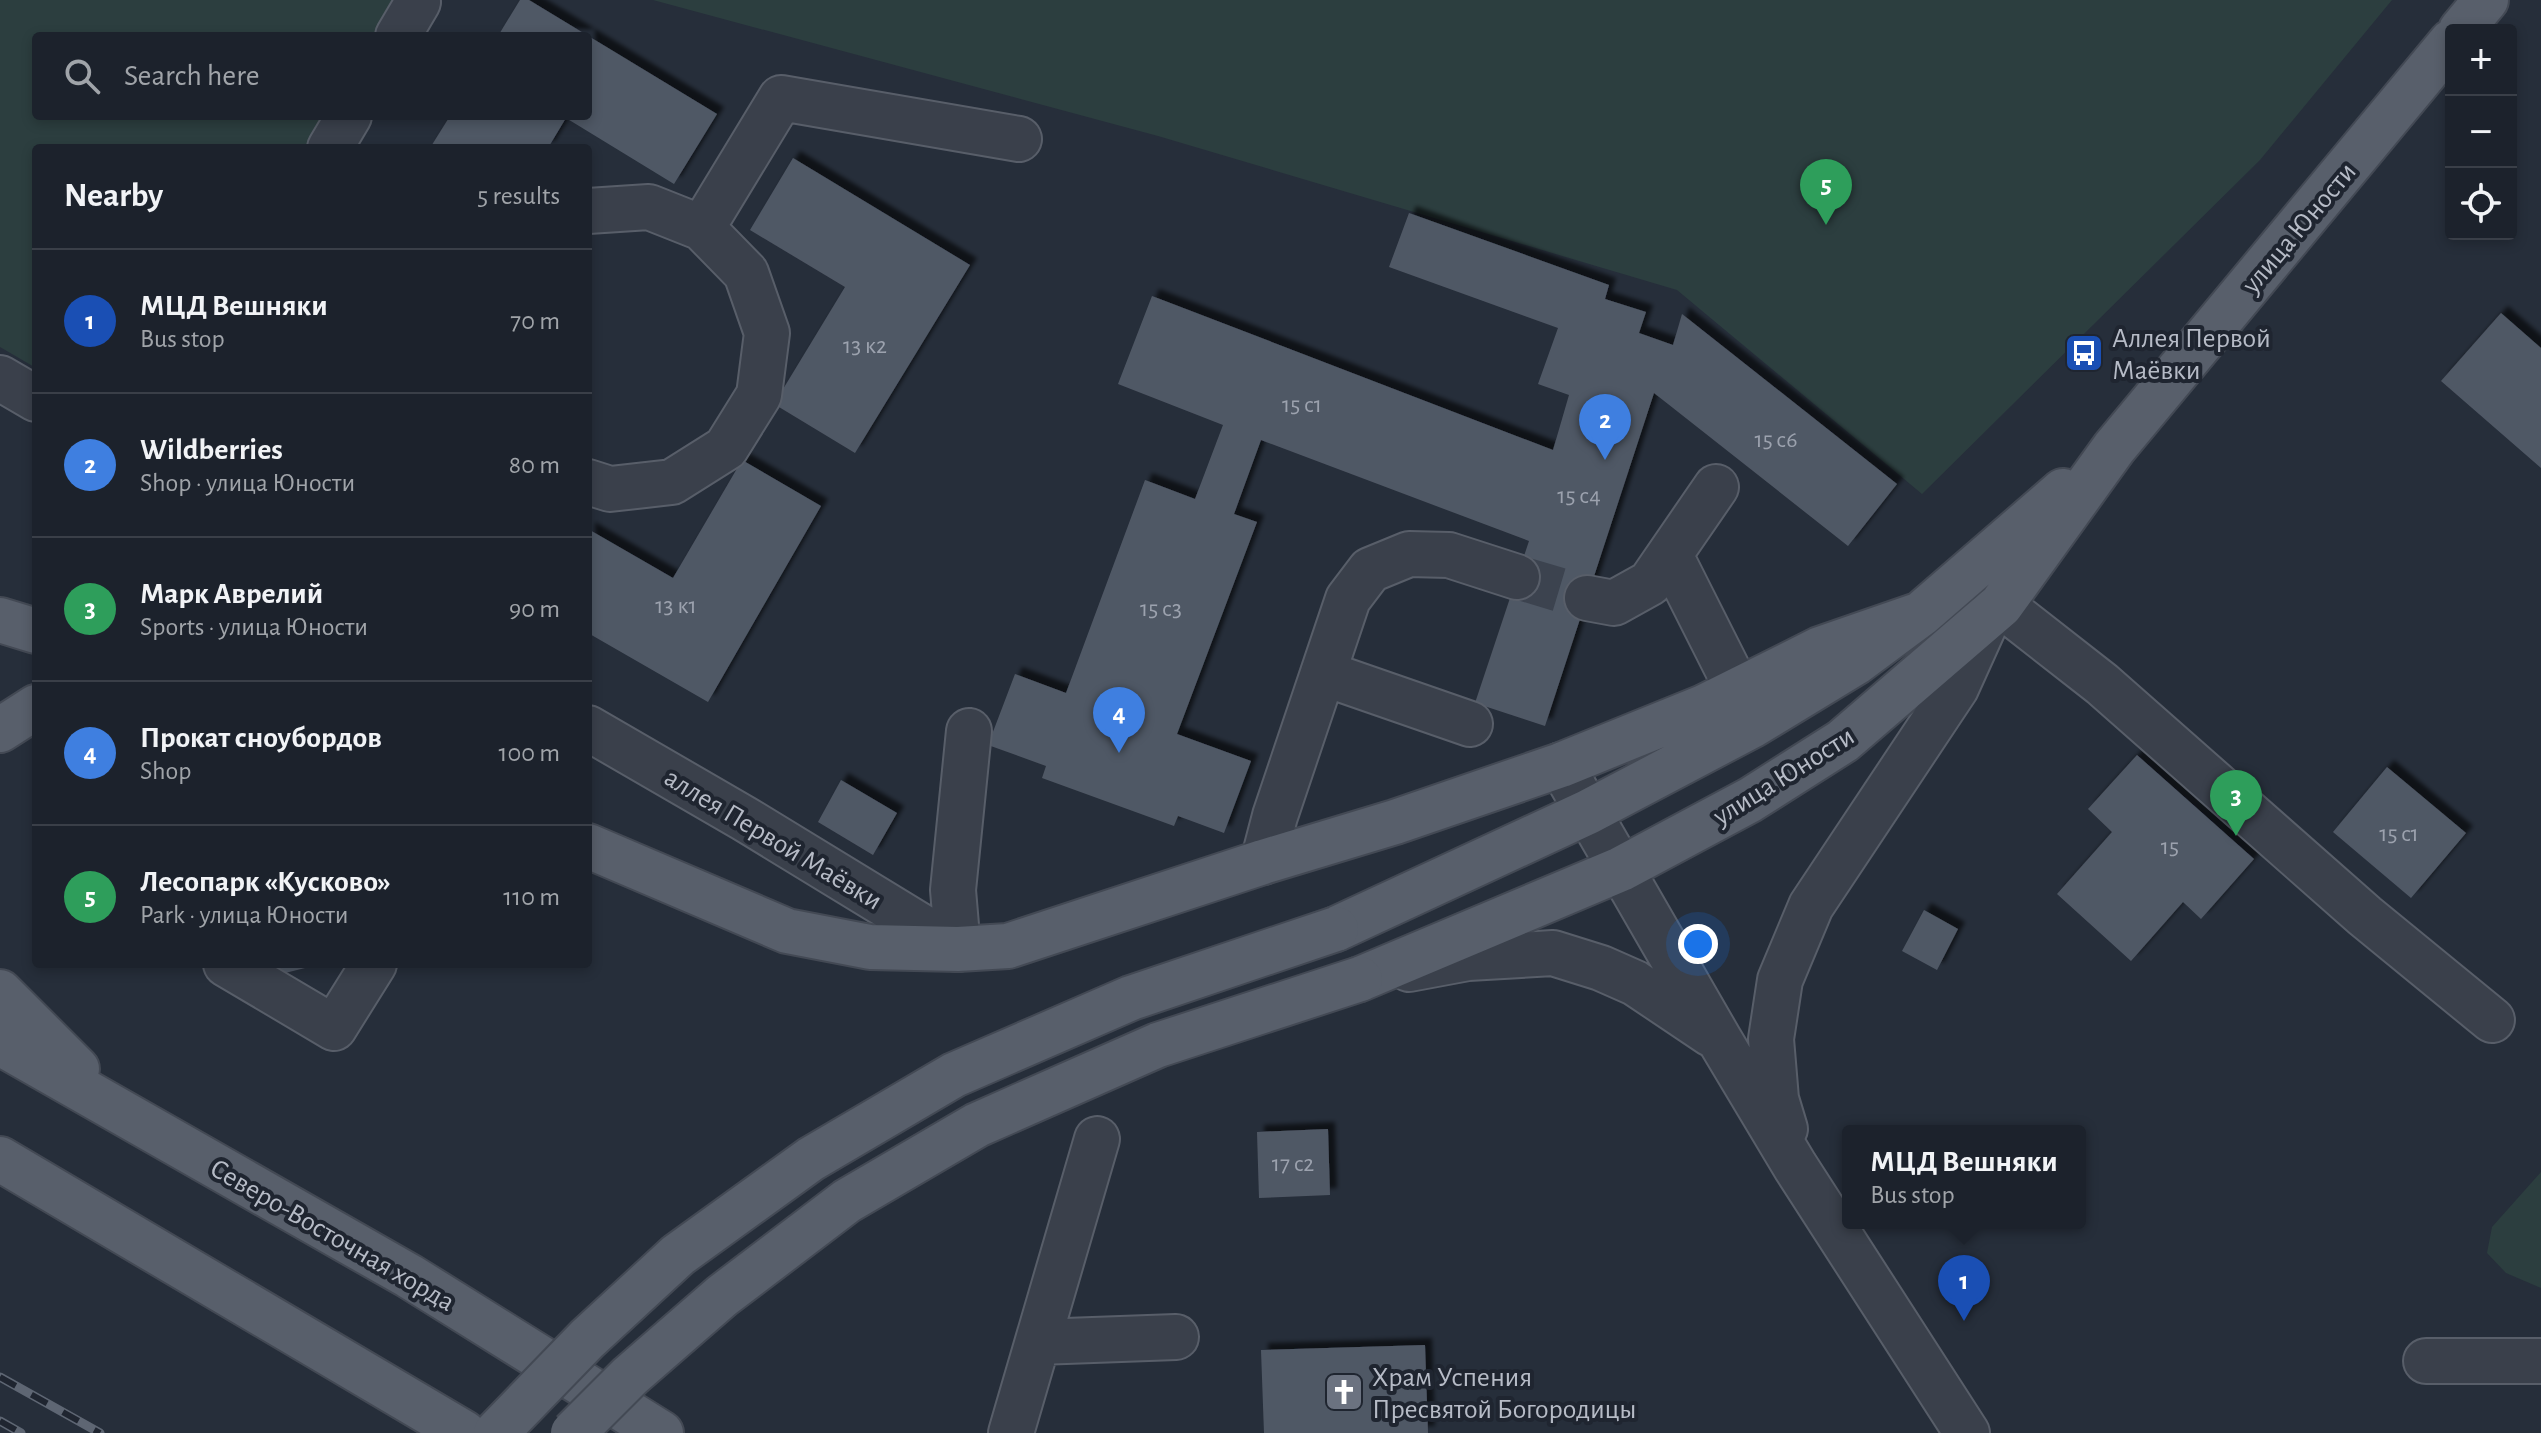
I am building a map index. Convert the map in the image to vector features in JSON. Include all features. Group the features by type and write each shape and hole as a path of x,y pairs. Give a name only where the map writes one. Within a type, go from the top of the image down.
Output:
{"main road":[{"path":"2466,24 2486,0"},
{"name":"улица Юности","path":"573,1433 630,1376 734,1287 847,1201 977,1125 1158,1045 1360,979 1621,869 1750,800 1843,741 1995,610 2114,448 2445,49"},
{"name":"улица Юности","path":"496,1433 587,1339 678,1255 811,1159 967,1069 1131,998 1336,929 1588,812 1766,717 1855,663 1921,614 2114,448"},
{"path":"592,848 787,931 870,947 958,949 1008,946 1395,822 1561,765 1704,707 1820,649 1921,614"},
{"path":"0,620 32,630"},
{"path":"0,730 32,710"},
{"path":"0,992 115,1108"},
{"name":"Северо-Восточная хорда","path":"0,1043 409,1276 661,1433"},
{"path":"0,1159 464,1433"}],"street":[{"path":"702,228 781,98 1019,139"},
{"path":"332,144 347,120"},
{"path":"592,211 649,207 702,228 746,273 767,333 759,395 726,448 672,482 610,489 592,483"},
{"path":"0,378 32,397"},
{"path":"1587,598 1614,603 1650,583 1716,487"},
{"path":"1263,862 1275,816 1348,599 1370,570 1409,554 1449,555 1517,577"},
{"path":"1670,555 1738,690"},
{"path":"1795,1166 1776,1099 1771,1039 1780,980 1811,906 1956,688 1995,610 2102,684 2365,916 2492,1020"},
{"path":"1323,673 1470,724"},
{"name":"аллея Первой Маёвки","path":"592,730 958,949"},
{"path":"958,949 953,890 969,731"},
{"path":"1561,765 1795,1166 1967,1433"},
{"path":"1360,979 1468,958 1553,953 1601,968 1635,983 1719,1039"},
{"path":"233,968 334,1028 372,968"},
{"path":"1011,1433 1097,1139"},
{"path":"1038,1342 1176,1337"},
{"path":"2426,1361 2541,1361"}],"shaded area":[{"path":"0,0 419,0 399,32 32,32 32,120 347,120 332,144 32,144 32,366 0,347"},
{"path":"653,0 2392,0 2260,160 1922,494 1677,290 1158,136"},
{"path":"2541,1172 2541,1288 2506,1273 2487,1253 2492,1227"}],"building":[{"path":"520,0 529,0 582,32 500,32"},
{"path":"592,38 717,114 674,184 569,120 592,120"},
{"path":"448,120 565,120 550,144 432,144"},
{"path":"793,158 970,265 855,453 774,404 845,287 750,230"},
{"path":"1409,213 1609,285 1605,299 1646,312 1639,333 1673,345 1682,314 1897,484 1848,546 1654,393 1545,726 1475,703 1529,541 1261,440 1234,514 1257,522 1177,734 1251,761 1224,833 1178,816 1174,826 1042,778 1046,766 988,745 1015,674 1066,693 1145,480 1195,499 1223,425 1118,384 1152,296 1553,450 1569,395 1538,384 1558,328 1389,267"},
{"path":"2501,313 2541,348 2541,468 2441,381"},
{"path":"742,460 821,506 708,702 592,635 592,531 673,578"},
{"path":"2137,755 2254,859 2201,919 2183,902 2131,961 2057,894 2112,832 2088,809"},
{"path":"2387,767 2466,833 2411,898 2333,832"},
{"path":"841,780 897,813 873,855 818,822"},
{"path":"1924,910 1958,929 1937,970 1902,951"},
{"path":"266,968 305,968 277,975"},
{"path":"1328,1129 1330,1195 1259,1198 1257,1132"},
{"name":"Храм Успения Пресвятой Богородицы","path":"1425,1345 1428,1433 1264,1433 1261,1350"}],"tunnel":[{"path":"1517,577 1587,598"}],"railway":[{"path":"0,1377 100,1433"},
{"path":"0,1421 21,1433"}],"place":[{"name":"Лесопарк «Кусково»","path":"1826,225"},
{"name":"Аллея Первой Маёвки","path":"2084,353"},
{"name":"Wildberries","path":"1605,460"},
{"name":"Прокат сноубордов","path":"1119,753"},
{"name":"Марк Аврелий","path":"2236,836"},
{"name":"МЦД Вешняки","path":"1964,1321"},
{"name":"Храм Успения Пресвятой Богородицы","path":"1344,1392"}]}
